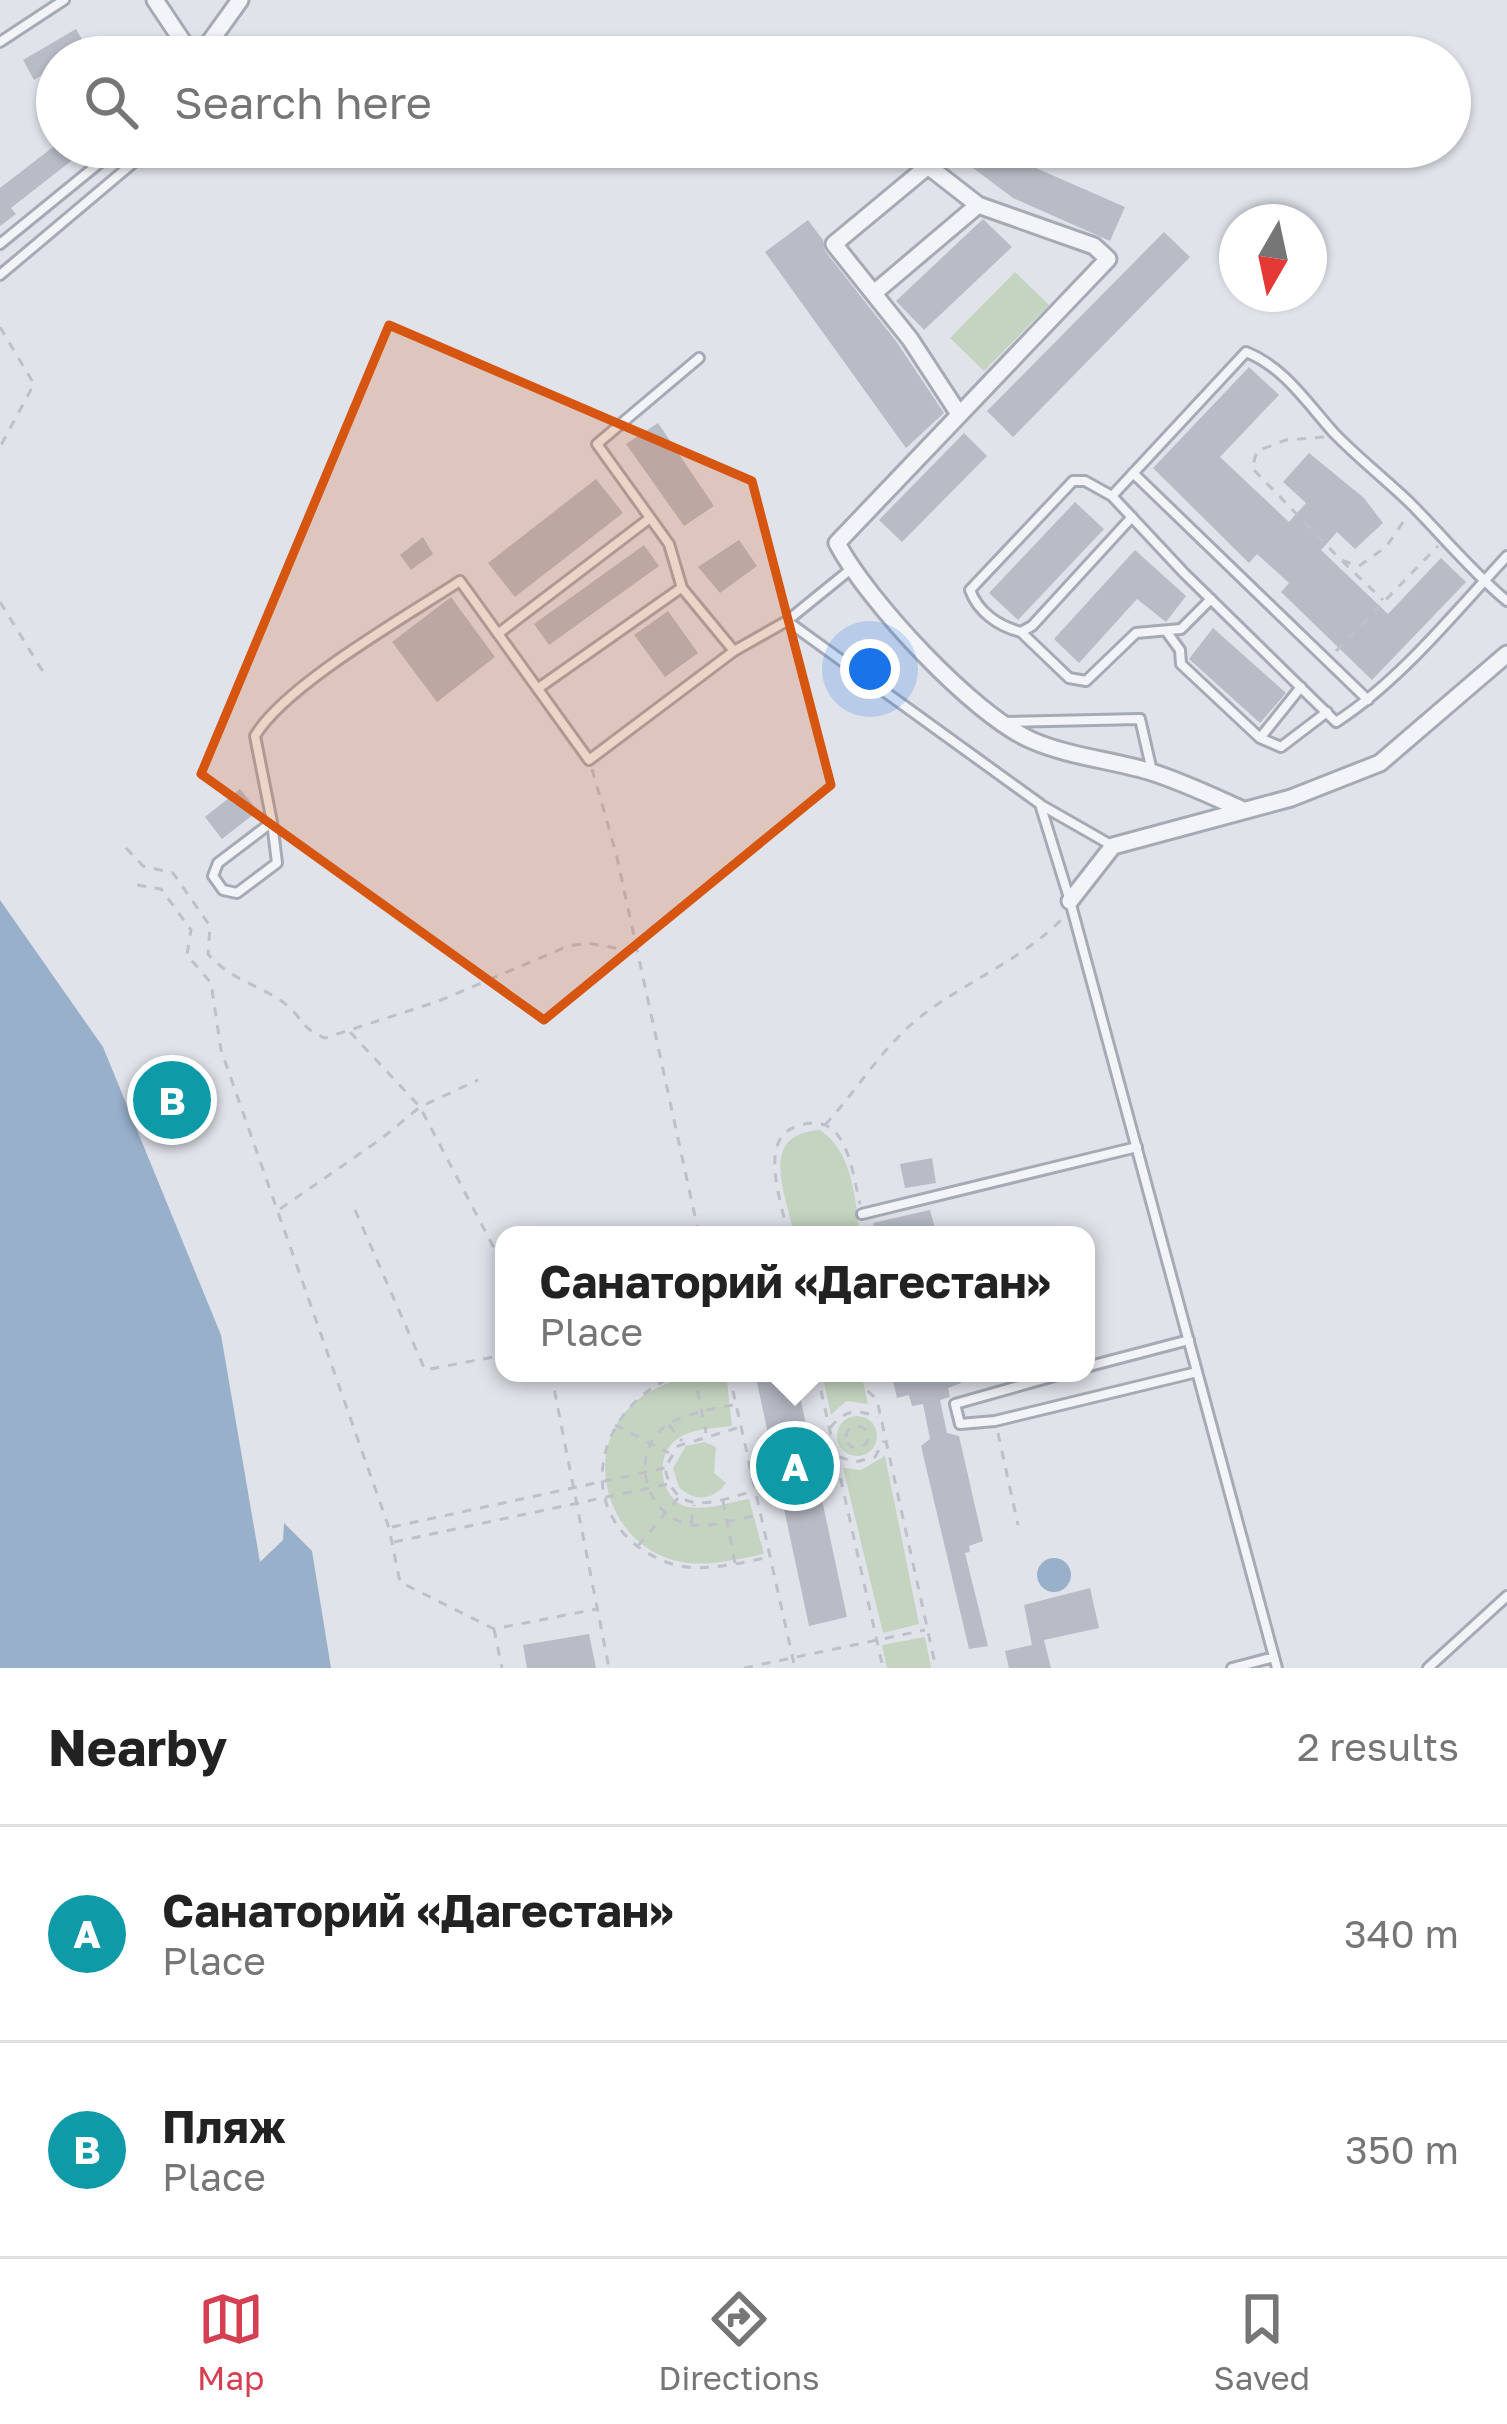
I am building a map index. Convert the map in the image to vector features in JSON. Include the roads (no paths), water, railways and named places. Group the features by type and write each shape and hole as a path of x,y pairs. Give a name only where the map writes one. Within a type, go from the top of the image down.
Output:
{"street":[{"path":"155,0 181,36"},
{"path":"212,36 240,0"},
{"path":"926,168 834,244 910,338 959,414"},
{"path":"931,168 978,205 1094,247 1108,259 837,543 851,569 962,694 1001,722 1031,740 1152,772 1243,810"},
{"path":"874,292 978,205"},
{"path":"1070,901 1113,846 1292,798 1380,764 1507,654"}],"lane":[{"path":"0,42 64,0"},
{"path":"0,244 93,168"},
{"path":"0,275 127,168"},
{"path":"1112,496 1246,352 1264,359 1293,386 1337,436 1507,602"},
{"path":"699,358 597,444 669,544 682,588 734,651"},
{"path":"1132,473 1368,700"},
{"path":"1210,599 1181,629 1136,634 1086,680 1069,678 1021,632 1001,627 974,601 970,590 1073,481 1085,481 1112,496 1336,722 1368,700 1507,556"},
{"path":"1021,632 1032,626 1132,517"},
{"path":"500,634 650,518"},
{"path":"272,822 218,862 213,877 223,890 237,893 277,863 272,822 255,736 266,718 338,661 460,581 589,760 734,651 787,621 851,569"},
{"path":"540,687 682,588"},
{"path":"787,621 1040,804 1113,846"},
{"path":"1166,631 1180,650 1181,664 1260,738 1281,747 1327,712"},
{"path":"1260,738 1301,687"},
{"path":"1001,722 1140,719 1152,772"},
{"path":"1040,804 1276,1663 1232,1668"},
{"path":"862,1214 1136,1147"},
{"path":"1095,1365 1189,1340"},
{"path":"1033,1382 955,1404 960,1424 1197,1372"},
{"path":"1428,1668 1507,1596"}],"water":[{"path":"0,900 103,1047 221,1335 260,1562 283,1540 284,1523 312,1551 331,1668 0,1668"},
{"path":"1054,1558 1066,1563 1071,1575 1066,1587 1054,1592 1042,1587 1037,1575 1042,1563"}],"place":[{"name":"Пляж","path":"172,1100"},
{"name":"Санаторий «Дагестан»","path":"795,1466"}]}
